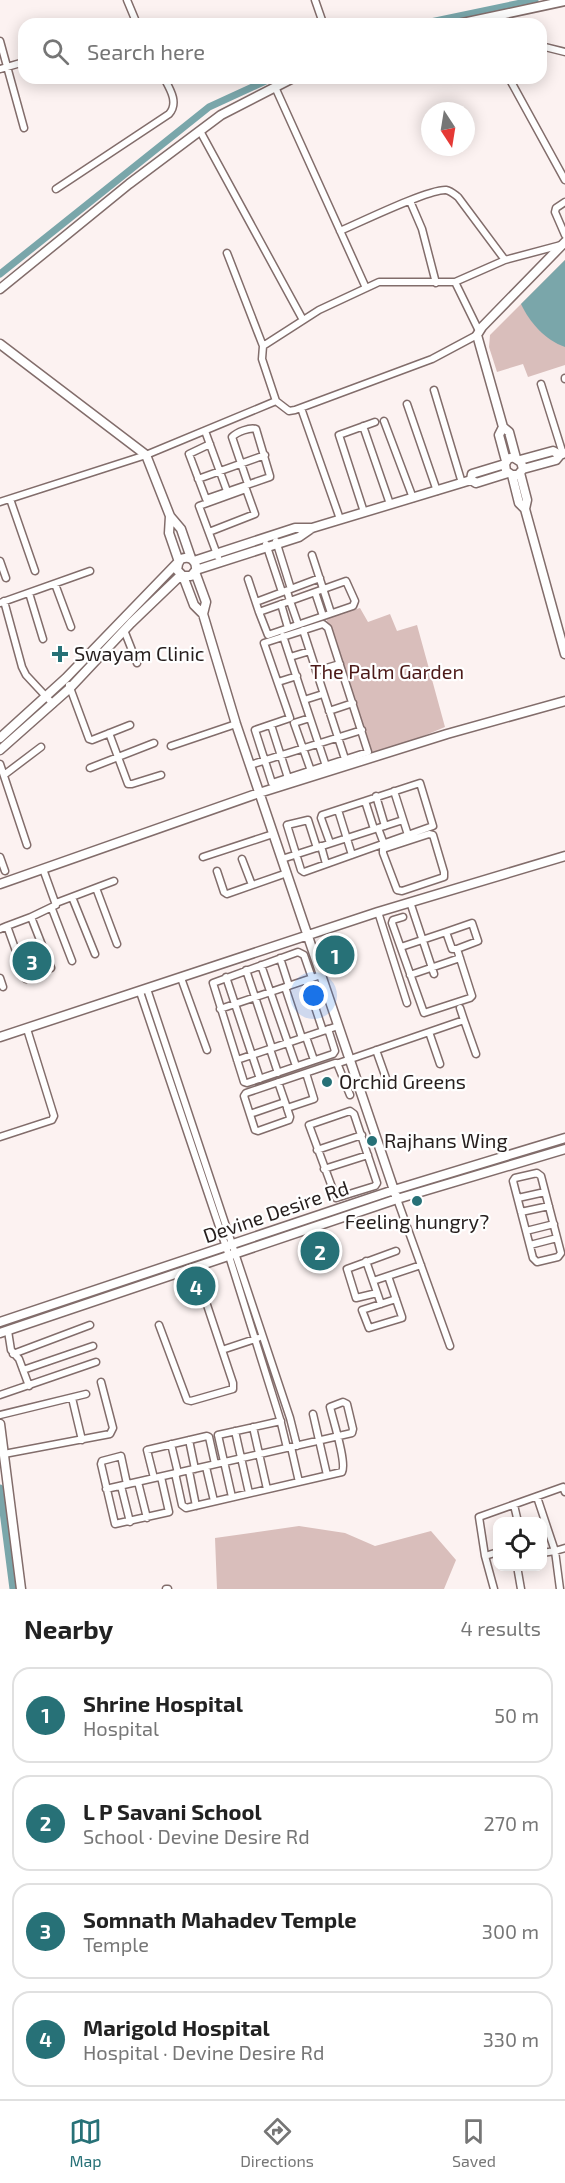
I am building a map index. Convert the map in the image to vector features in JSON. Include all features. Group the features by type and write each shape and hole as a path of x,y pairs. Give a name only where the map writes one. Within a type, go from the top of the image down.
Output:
{"street":[{"path":"127,0 134,18"},
{"path":"315,0 321,18"},
{"path":"499,18 565,1"},
{"path":"0,41 3,68 24,128"},
{"path":"547,48 565,52"},
{"path":"3,68 18,64"},
{"path":"56,189 169,114 174,102 167,84"},
{"path":"0,289 129,184 221,115 281,84"},
{"path":"512,84 565,180"},
{"path":"275,87 366,288"},
{"path":"200,131 303,320"},
{"path":"340,231 437,191 451,191 505,260"},
{"path":"411,201 422,230 436,283"},
{"path":"565,201 555,210 565,235"},
{"path":"263,346 303,320 386,280 455,282 505,260 563,244"},
{"path":"227,253 263,346 262,359 276,401 289,411 432,359 478,333 563,244"},
{"path":"455,282 478,333 502,427 500,435 506,462 505,469 516,468"},
{"path":"0,344 146,455 170,516 181,529 206,602 203,614"},
{"path":"541,384 563,454"},
{"path":"434,390 467,481"},
{"path":"0,502 146,455 276,401"},
{"path":"407,404 437,491"},
{"path":"301,408 340,519"},
{"path":"384,421 413,498"},
{"path":"364,512 339,435 375,422"},
{"path":"363,426 390,504"},
{"path":"502,427 509,432 516,468 528,500 525,509 565,654"},
{"path":"210,444 189,453 205,499 227,491 248,484 270,476 255,428 234,434 232,439 248,484"},
{"path":"205,431 227,491"},
{"path":"194,566 267,548 299,537 312,528 467,481 476,483 553,451 563,454"},
{"path":"198,479 265,455"},
{"path":"467,481 472,474 506,462"},
{"path":"209,532 255,514 246,489 199,507 218,559"},
{"path":"10,499 35,571"},
{"path":"170,516 169,533 178,563 177,570 182,576 194,605 203,614 236,724 286,873 397,1199 450,1346"},
{"path":"218,559 264,538 295,528 312,528"},
{"path":"275,535 284,567 287,591 298,624"},
{"path":"264,538 275,571 287,591"},
{"path":"312,555 331,613"},
{"path":"0,750 28,720 70,688 96,654 127,623 178,563 184,558 194,566"},
{"path":"0,561 6,578"},
{"path":"50,701 66,678 182,576 191,576 194,566"},
{"path":"275,571 284,567"},
{"path":"50,701 26,675 22,667 2,602 90,571"},
{"path":"248,579 256,602 259,612 267,635 352,606 355,601 346,581 259,612"},
{"path":"256,602 320,579"},
{"path":"55,584 71,627"},
{"path":"29,592 43,639"},
{"path":"315,592 323,616"},
{"path":"281,604 288,628"},
{"path":"127,623 137,663"},
{"path":"310,718 292,720 271,724 255,730 271,782 288,778 311,771 326,766 346,763 368,752 340,664 326,626 323,624 264,642 278,682 292,720 303,748 311,771"},
{"path":"303,630 346,763"},
{"path":"283,636 326,766"},
{"path":"290,657 310,651"},
{"path":"316,671 340,664"},
{"path":"278,682 297,676"},
{"path":"66,678 89,739 93,740 130,725"},
{"path":"304,700 324,694"},
{"path":"0,884 346,763 565,701"},
{"path":"329,711 353,703"},
{"path":"0,738 28,720"},
{"path":"171,746 236,724"},
{"path":"271,724 288,778"},
{"path":"250,765 362,730"},
{"path":"109,733 128,784 161,775"},
{"path":"90,768 154,743"},
{"path":"4,775 41,747"},
{"path":"0,764 27,845"},
{"path":"326,864 308,820 288,825 287,828 303,872 384,844 433,826 422,784 419,782 376,796 322,817 330,843"},
{"path":"394,791 408,835"},
{"path":"376,796 379,828"},
{"path":"365,801 379,828 384,844"},
{"path":"338,810 352,855"},
{"path":"282,859 403,820"},
{"path":"202,857 273,834"},
{"path":"444,877 402,891 397,890 383,851 385,848 432,834 444,872 447,890"},
{"path":"0,1037 378,912 565,856"},
{"path":"0,857 5,871"},
{"path":"242,859 252,885"},
{"path":"43,869 72,961"},
{"path":"217,871 224,892 227,894 286,873"},
{"path":"0,929 114,881"},
{"path":"96,888 117,944"},
{"path":"72,897 95,954"},
{"path":"410,902 433,971"},
{"path":"378,912 407,1003"},
{"path":"31,917 51,968"},
{"path":"403,917 392,922 422,1011 426,1013 471,997 457,949"},
{"path":"401,947 472,923 478,940 452,949 446,932"},
{"path":"7,926 26,979"},
{"path":"296,952 301,953 335,1052 245,1083 213,983 280,958 296,952"},
{"path":"280,958 287,987 314,1060"},
{"path":"410,975 433,971 460,958"},
{"path":"261,965 296,1066"},
{"path":"246,970 278,1072"},
{"path":"220,1009 321,975"},
{"path":"226,977 260,1078"},
{"path":"0,978 3,987"},
{"path":"181,978 207,1050"},
{"path":"144,990 182,1093 196,1147"},
{"path":"144,990 163,1060 213,1197 243,1290 255,1339 281,1421 292,1447"},
{"path":"460,1008 476,1054"},
{"path":"278,1082 289,1120 258,1131 255,1130 245,1093 278,1082 306,1073 339,1063 464,1020"},
{"path":"237,1060 338,1026"},
{"path":"0,1137 52,1120 54,1116 27,1029"},
{"path":"429,1032 440,1064"},
{"path":"376,1050 387,1081"},
{"path":"163,1060 170,1057"},
{"path":"339,1063 350,1095"},
{"path":"250,1114 314,1098 306,1073"},
{"path":"175,1095 182,1093"},
{"path":"351,1111 362,1135 377,1185 339,1198 334,1197 309,1127 311,1124 351,1111"},
{"path":"318,1150 362,1135"},
{"name":"Devine Desire Rd","path":"0,1322 394,1190 565,1138"},
{"path":"365,1146 378,1142"},
{"name":"Devine Desire Rd","path":"4,1332 397,1199 565,1149"},
{"path":"324,1169 368,1155"},
{"path":"522,1161 526,1176"},
{"path":"540,1174 561,1253 558,1257 535,1261 513,1180 526,1176 540,1174"},
{"path":"518,1198 545,1192"},
{"path":"521,1212 549,1206"},
{"path":"526,1231 554,1224"},
{"path":"530,1245 557,1238"},
{"path":"377,1293 356,1298 347,1272 348,1268 396,1251"},
{"path":"366,1262 381,1304"},
{"path":"373,1281 421,1265"},
{"path":"388,1276 396,1299 402,1318 369,1329 362,1310 396,1299"},
{"path":"243,1290 263,1336 286,1406 299,1482"},
{"path":"159,1325 184,1396 190,1401 233,1389 207,1305"},
{"path":"13,1354 90,1325"},
{"path":"4,1332 13,1354 19,1359 28,1386"},
{"path":"222,1350 263,1336"},
{"path":"23,1370 93,1346"},
{"path":"0,1395 96,1362"},
{"path":"4,1454 112,1433 113,1428 101,1382"},
{"path":"0,1416 86,1394"},
{"path":"72,1398 81,1440"},
{"path":"106,1489 157,1477 177,1473 192,1470 206,1467 337,1437 353,1432 346,1402 331,1406 337,1437 344,1471 214,1502 183,1507 177,1473 171,1444"},
{"path":"277,1408 286,1406"},
{"path":"313,1414 327,1475"},
{"path":"232,1497 218,1435 281,1421"},
{"path":"0,1424 21,1589"},
{"path":"253,1427 267,1489"},
{"path":"235,1431 249,1493"},
{"path":"130,1522 121,1456 104,1460 100,1464 115,1524 130,1522 169,1512 147,1450 209,1437 216,1464"},
{"path":"189,1440 196,1506"},
{"path":"206,1467 214,1502"},
{"path":"138,1482 147,1518"},
{"path":"494,1589 485,1556 479,1517 563,1487 565,1492"},
{"path":"537,1497 555,1551 560,1589"},
{"path":"514,1505 517,1517"},
{"path":"547,1552 565,1548"},
{"path":"485,1556 493,1554"},
{"path":"518,1571 521,1589"}],"green space":[{"path":"565,260 565,365 528,377 523,364 497,372 489,347 490,335"},
{"name":"The Palm Garden","path":"360,608 368,622 390,614 397,631 417,625 445,727 373,757 326,618"},
{"path":"299,1526 345,1533 375,1546 431,1531 456,1560 444,1589 217,1589 215,1538"}],"water":[{"path":"565,260 565,347 551,340 539,330 521,304"}],"waterway":[{"path":"450,18 535,0"},
{"path":"0,274 209,107 259,84"},
{"path":"0,1488 13,1589"}],"place":[{"name":"Swayam Clinic","path":"60,654"},
{"name":"Shrine Hospital","path":"335,955"},
{"name":"Somnath Mahadev Temple","path":"32,961"},
{"name":"Orchid Greens","path":"327,1082"},
{"name":"Rajhans Wing","path":"372,1141"},
{"name":"Feeling hungry?","path":"417,1201"},
{"name":"L P Savani School","path":"320,1251"},
{"name":"Marigold Hospital","path":"196,1286"}]}
